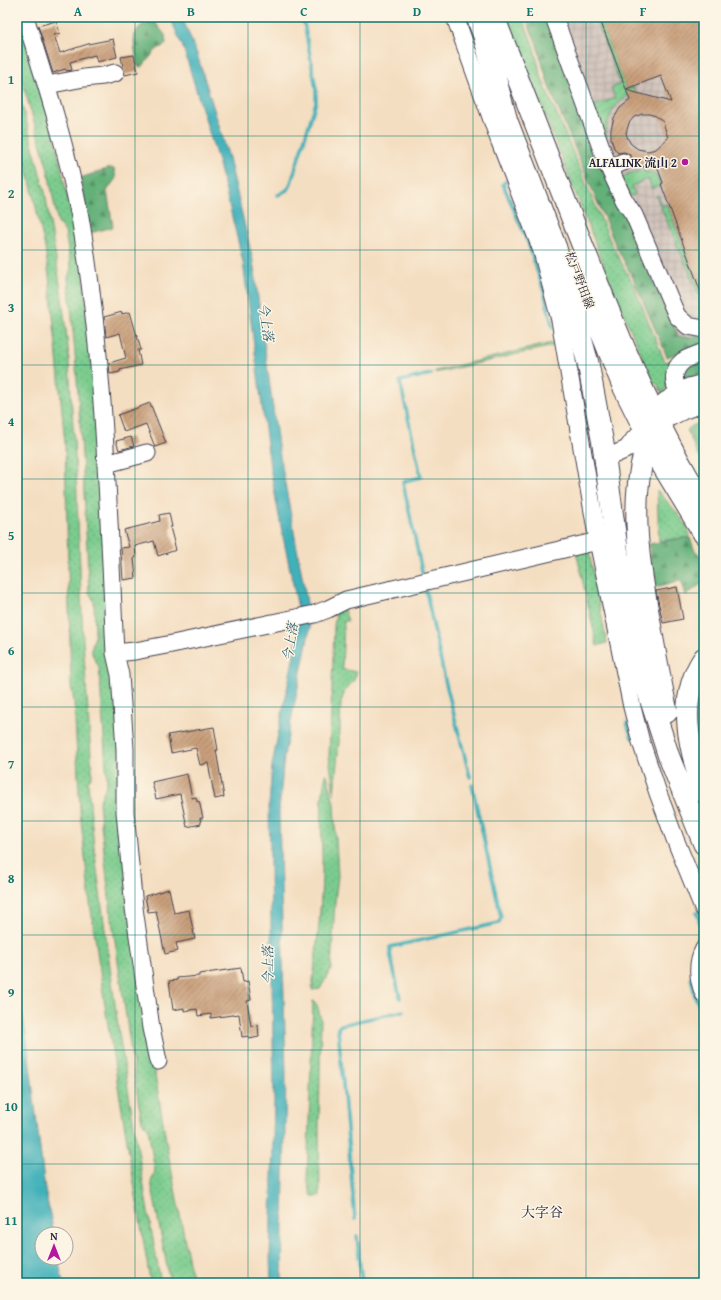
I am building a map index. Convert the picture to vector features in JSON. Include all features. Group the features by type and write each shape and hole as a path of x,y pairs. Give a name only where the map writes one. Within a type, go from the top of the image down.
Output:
{"main road":[{"name":"松戸野田線","path":"476,17 622,386 662,464 704,534"},
{"name":"松戸野田線","path":"494,17 594,275 636,376 676,456 704,504"},
{"path":"485,40 507,121 556,248 588,363 603,444 618,555 629,616 642,673 669,757 704,844"},
{"path":"667,408 688,406 704,401"},
{"path":"639,446 640,467 637,509 641,572 658,671 679,755 704,824"},
{"path":"704,658 691,684 687,704 687,725 696,769 704,792"}],"street":[{"path":"25,17 47,85 71,175 82,232 100,362 115,653 120,675 125,748 125,812 134,908 151,1028 158,1060"},
{"path":"455,17 500,142 542,250 598,457 593,542 641,742 670,826 704,910"},
{"path":"554,17 616,165 624,200 634,215 677,316 688,326 704,329"},
{"path":"47,85 115,73"},
{"path":"679,392 674,386 677,369 683,361 704,352"},
{"path":"667,408 679,392 704,383"},
{"path":"598,457 639,446"},
{"path":"106,464 147,453"},
{"path":"115,653 142,650 315,614 346,600 593,542"},
{"path":"704,949 699,970 699,979 704,994"}],"shaded area":[{"path":"525,17 704,17 704,344 667,357 633,278 615,244 549,87 536,42"}],"green space":[{"path":"17,17 45,92 84,274 151,1051 168,1152 193,1283 170,1283 151,1182 155,1171 148,1128 142,1122 137,1093 110,906 99,803 107,780 99,667 92,654 92,645 95,636 94,601 89,592 78,395 68,278 71,268 65,232 58,223 47,166 17,64"},
{"path":"460,17 468,17 486,73 481,75"},
{"path":"506,17 522,17 533,44 542,79 612,245 633,284 665,362 680,358 668,376 667,387 662,394 657,383 654,384 618,301"},
{"path":"525,17 546,17 589,136 678,336 692,338 704,334 704,344 667,357 633,278 615,244 549,87 536,42"},
{"path":"595,17 599,17 626,89 634,87 636,92 622,100 613,110 606,130 606,138 593,106 615,98 611,88 620,84"},
{"path":"154,21 165,35 166,44 156,50 142,67 138,66 134,44 136,32 140,27"},
{"path":"17,87 45,192 61,290 68,347 76,473 83,641 92,769 92,775 88,782 94,847 118,1027 161,1283 150,1283 106,1013 90,903 80,811 74,701 71,686 65,444 49,276 45,248 26,163 17,132"},
{"path":"110,168 114,169 116,178 107,191 113,227 90,233 80,178"},
{"path":"640,170 657,175 661,185 652,189 648,179 632,186 635,194 632,196 628,194 621,177"},
{"path":"658,195 662,206 667,204 701,294 699,295 656,196"},
{"path":"552,343 553,346 435,373 435,371"},
{"path":"704,357 704,374 685,377 680,374 682,370"},
{"path":"704,421 704,466 687,430"},
{"path":"657,490 672,506 687,526 690,538 659,541"},
{"path":"690,538 694,549 704,560 704,588 701,584 686,595 681,580 652,588 649,544"},
{"path":"588,547 607,643 597,646 576,551"},
{"path":"344,609 348,621 344,621 342,669 357,672 354,680 345,691 341,702 340,732 334,794 329,756 334,626 336,612"},
{"path":"326,774 334,804 338,876 331,969 320,989 312,990 321,904 321,812"},
{"path":"313,1001 317,1005 321,1019 319,1128 320,1196 312,1196 307,1180"}],"water":[{"path":"170,17 182,17 197,54 229,158 253,261 278,445 308,608 310,628 284,756 279,811 286,1072 282,1283 271,1283 270,1258 274,1101 269,805 272,765 298,634 298,608 270,467 243,262 219,164 184,50"},
{"path":"17,983 27,1040 45,1190 52,1226 34,1226 34,1266 60,1266 63,1283 17,1283"}],"building":[{"name":"ALFALINK 流山 2","path":"599,17 704,17 704,298 661,184 663,183 657,166 645,167 633,164 632,158 629,154 624,152 618,153 614,148 611,139 611,129 614,118 620,108 630,100 626,90 671,102 661,76 626,89","holes":["642,114 656,116 663,122 668,138 656,149 648,151 638,149 631,144 626,133 629,123 634,117"]},
{"path":"56,21 60,33 54,35 60,53 88,44 113,39 117,57 97,62 95,55 70,62 72,70 67,71 65,69 53,73 38,26"},
{"path":"134,55 138,72 125,75 121,57"},
{"path":"122,312 122,314 130,312 141,350 138,350 141,365 110,374 109,363 126,358 120,333 106,337 104,317"},
{"path":"150,403 166,443 155,447 146,424 124,432 118,415"},
{"path":"131,437 134,446 119,450 116,441"},
{"path":"169,513 172,527 170,527 176,550 158,556 154,541 135,546 136,557 134,559 136,578 123,580 121,548 129,547 124,530 160,521 159,515"},
{"path":"677,587 683,619 663,623 656,591"},
{"path":"214,727 218,750 216,750 224,797 215,799 208,763 200,765 196,748 171,753 168,735"},
{"path":"187,774 192,798 196,797 197,802 199,801 203,818 200,818 201,824 187,827 180,794 156,799 152,782"},
{"path":"169,889 174,913 189,910 195,939 176,943 178,951 165,954 156,911 148,912 145,896"},
{"path":"241,968 243,982 248,981 251,1000 247,1001 251,1026 258,1025 259,1037 249,1039 249,1036 242,1037 239,1014 211,1018 211,1014 198,1016 197,1009 184,1011 184,1008 173,1010 169,981 177,980 177,978 199,976 199,974"}],"waterway":[{"path":"278,195 287,190 290,186 316,102 316,89 303,17"},
{"path":"506,181 503,184 528,243 544,292 553,328"},
{"path":"423,576 403,483 405,481 421,477 400,381 431,374"},
{"path":"425,587 445,680 470,777"},
{"path":"627,723 632,738"},
{"path":"400,998 390,947 499,923 501,917 472,785"},
{"path":"694,952 700,929 697,913"},
{"path":"691,978 695,996 704,1017"},
{"path":"355,1219 338,1028 341,1025 403,1011"},
{"path":"357,1236 362,1283"}],"place":[{"name":"ALFALINK 流山 2","path":"685,162"}],"district":[{"name":"大字谷","path":"542,1212"}],"water label":[{"name":"今上落","path":"266,322"},
{"name":"今上落","path":"290,642"},
{"name":"今上落","path":"268,965"}]}
